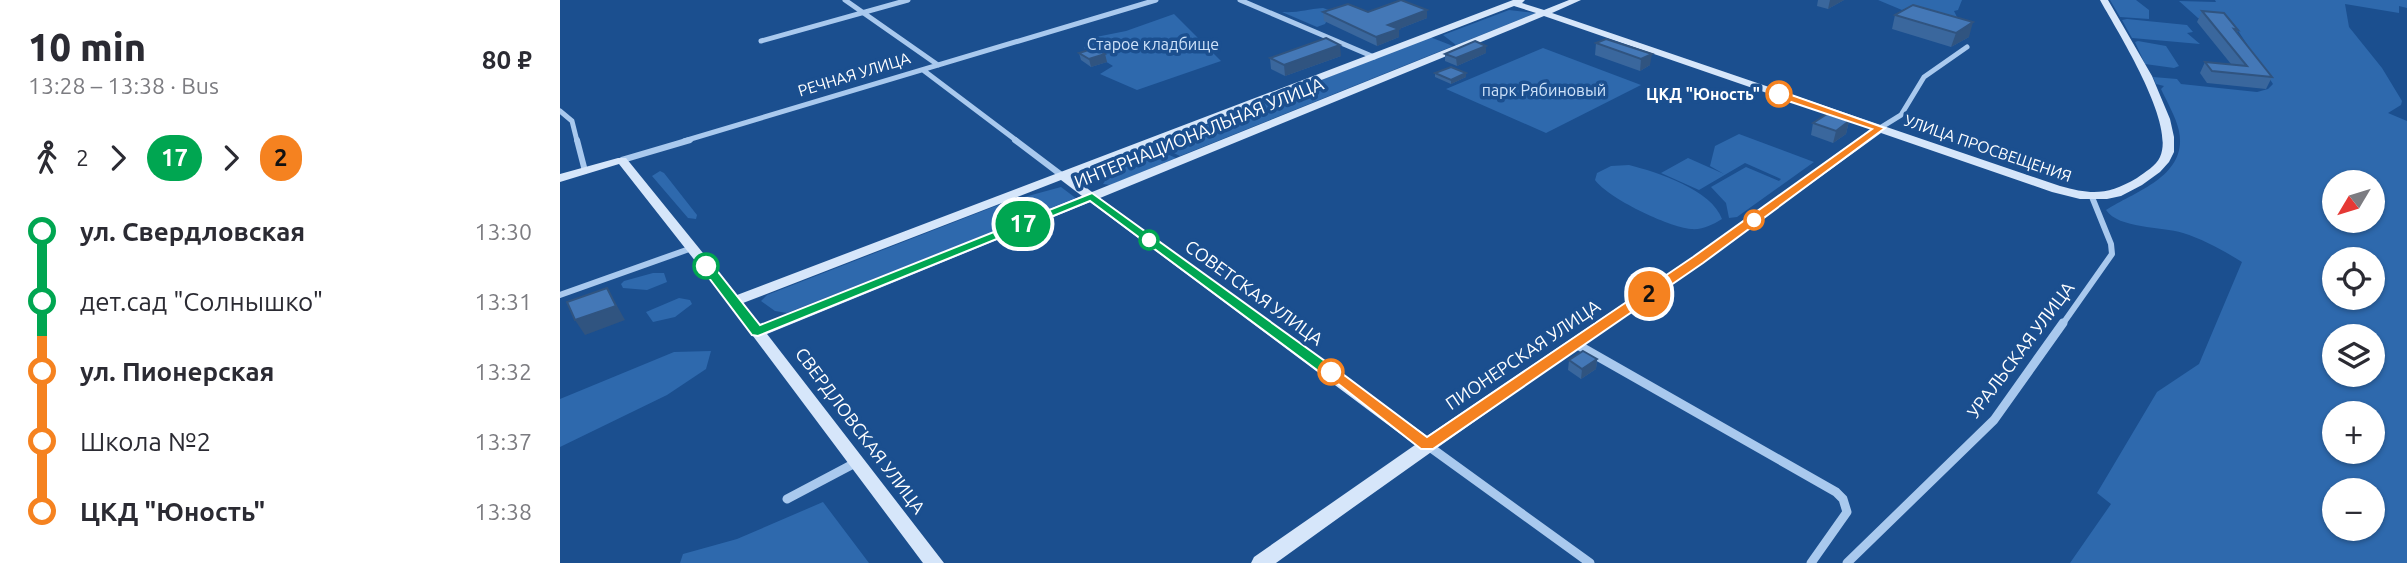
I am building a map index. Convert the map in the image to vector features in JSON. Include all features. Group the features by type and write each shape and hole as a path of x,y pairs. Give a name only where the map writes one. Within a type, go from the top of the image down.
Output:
{"street":[{"path":"845,0 938,65"},
{"path":"761,41 908,0"},
{"name":"РЕЧНАЯ УЛИЦА","path":"560,178 1156,0"},
{"path":"1240,0 1374,57"},
{"name":"ИНТЕРНАЦИОНАЛЬНАЯ УЛИЦА","path":"758,332 1577,0"},
{"name":"УЛИЦА ПРОСВЕЩЕНИЯ","path":"1514,1 2056,189 2106,198 2122,192 2160,167 2168,155 2170,138 2158,100 2104,0"},
{"name":"ИНТЕРНАЦИОНАЛЬНАЯ УЛИЦА","path":"734,301 1064,177 1514,1"},
{"name":"ПИОНЕРСКАЯ УЛИЦА","path":"1261,563 1427,445 1715,248 1901,115 1924,77 1967,47"},
{"path":"923,70 1064,177"},
{"path":"560,111 572,121 585,170"},
{"name":"СВЕРДЛОВСКАЯ УЛИЦА","path":"622,160 734,301 934,563"},
{"name":"СОВЕТСКАЯ УЛИЦА","path":"1064,177 1427,445"},
{"name":"УРАЛЬСКАЯ УЛИЦА","path":"1847,563 1994,420 2112,254 2111,244 2092,197"},
{"path":"560,295 692,248"},
{"path":"1576,344 1836,492 1843,499 1847,512 1811,563"},
{"path":"1427,445 1590,563"},
{"path":"787,499 857,462"}],"green space":[{"path":"1878,0 1962,0 1958,10 1954,11 1959,21 1924,8 1910,7 1902,10"},
{"path":"2110,0 2136,0 2149,10 2149,19 2120,17"},
{"path":"2407,0 2407,8 2399,6 2399,13 2345,4 2349,27 2382,68 2402,101 2401,105 2388,113 2407,121 2407,563 2070,563 2111,504 2097,493 2157,392 2199,364 2242,262 2191,236 2120,221 2106,210 2145,189 2168,171 2176,160 2180,147 2178,126 2161,89 2164,86 2156,84 2153,77 2177,79 2181,84 2257,92 2268,89 2273,84 2233,23 2198,18 2179,1"},
{"path":"1323,8 1332,11 1325,24 1317,27 1282,12 1293,12"},
{"path":"1509,10 1536,13 1456,45 1443,35"},
{"name":"Старое кладбище","path":"1174,14 1221,61 1137,90 1100,74 1113,66 1084,48 1091,38 1126,31"},
{"path":"2122,20 2187,25 2193,32 2187,33 2200,44 2132,38"},
{"path":"1430,37 1453,46 1180,156 1157,145"},
{"path":"2135,42 2166,46 2179,66 2174,68 2145,64"},
{"name":"парк Рябиновый","path":"1543,48 1641,85 1546,133 1446,89"},
{"path":"1739,134 1814,162 1737,217 1729,218 1726,203 1711,187 1746,167 1779,181 1781,179 1745,163 1699,190 1661,173 1688,158 1724,174 1710,166 1715,146"},
{"path":"1151,147 1176,158 1110,185 1103,184 1116,164"},
{"path":"1629,165 1654,172 1696,191 1707,199 1722,219 1700,229 1681,227 1625,203 1595,180 1597,173 1611,166"},
{"path":"660,171 697,215 696,219 688,218 652,176"},
{"path":"1061,187 1077,199 787,313 775,311 761,301 767,295 1006,202"},
{"path":"653,273 664,273 667,282 647,290 623,288 621,284 624,281"},
{"path":"679,298 690,300 692,304 675,317 653,322 646,312"},
{"path":"711,351 706,369 667,395 560,447 560,399 674,352"},
{"path":"823,502 869,563 680,563 683,554 737,539"}],"building":[{"path":"1401,0 1427,10 1388,25 1399,29 1376,37 1323,12 1348,4 1368,12"},
{"path":"1913,5 1973,22 1956,33 1895,15"},
{"path":"2202,11 2224,13 2272,77 2212,71 2205,62 2247,66"},
{"path":"1326,38 1340,45 1284,65 1270,58"},
{"path":"1606,39 1652,54 1641,59 1596,43"},
{"path":"1475,41 1486,46 1456,58 1445,54"},
{"path":"1095,48 1105,54 1089,59 1079,53"},
{"path":"1451,67 1466,73 1451,80 1435,73"},
{"path":"1827,114 1849,121 1836,131 1813,123"},
{"path":"607,288 616,306 575,320 567,302"},
{"path":"1583,351 1597,359 1582,369 1569,360"}],"bus line":[{"name":"2","path":"1331,372 1427,445 1698,260 1880,128 1779,94"},
{"name":"17","path":"706,266 758,332 1092,197 1331,372"}],"place":[{"name":"ЦКД \"Юность\"","path":"1779,94"}]}
